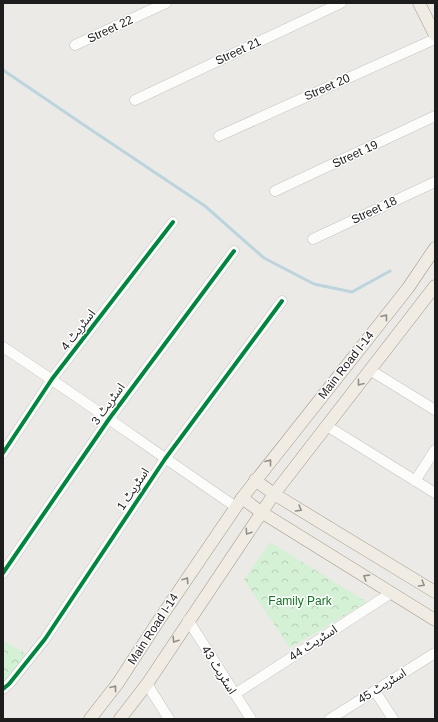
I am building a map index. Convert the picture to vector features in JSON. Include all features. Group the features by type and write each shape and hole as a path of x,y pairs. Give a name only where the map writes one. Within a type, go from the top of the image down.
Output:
{"main road":[{"path":"420,3 435,35"},
{"name":"Main Road I-14","path":"90,719 118,683 159,620 255,480 408,288 435,248"},
{"name":"Main Road I-14","path":"120,719 147,684 188,620 274,494 435,286"},
{"path":"255,480 274,494 435,592"},
{"path":"239,503 261,512 435,620"}],"street":[{"name":"Street 22","path":"75,46 166,3"},
{"name":"Street 21","path":"135,100 341,3"},
{"name":"Street 20","path":"219,136 435,39"},
{"name":"Street 19","path":"275,192 435,116"},
{"name":"Street 18","path":"313,239 435,182"},
{"name":"اسٹریٹ 4","path":"3,453 52,379 173,222"},
{"name":"اسٹریٹ 3","path":"3,573 109,419 234,251"},
{"name":"اسٹریٹ 1","path":"3,689 45,639 165,459 282,301"},
{"path":"3,347 52,379 165,459 239,503"},
{"path":"370,370 435,410"},
{"path":"327,426 435,492"},
{"path":"415,481 435,450"},
{"name":"اسٹریٹ 44","path":"235,694 391,593"},
{"name":"اسٹریٹ 43","path":"188,620 251,719"},
{"name":"اسٹریٹ 45","path":"330,719 435,653"},
{"path":"147,684 169,719"},
{"path":"375,691 393,719"}],"green space":[{"name":"Family Park","path":"270,542 367,602 290,648 244,580"},
{"path":"3,640 28,655 3,683"}],"waterway":[{"path":"3,70 205,206 264,258 314,284 352,292 390,271"}],"cycle path":[{"path":"3,453 52,379 173,222"},
{"path":"3,573 109,419 234,251"},
{"path":"3,689 9,684 45,639 165,459 282,301"}]}
